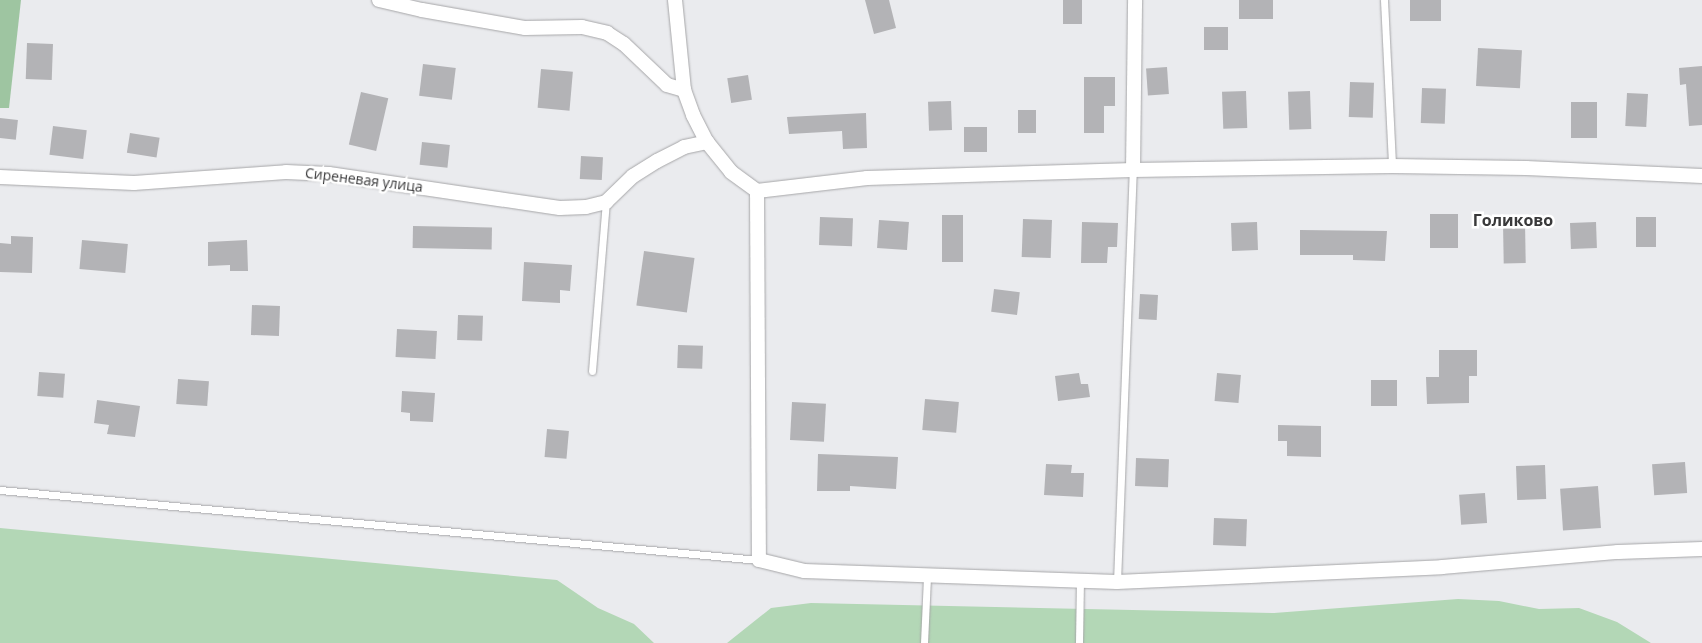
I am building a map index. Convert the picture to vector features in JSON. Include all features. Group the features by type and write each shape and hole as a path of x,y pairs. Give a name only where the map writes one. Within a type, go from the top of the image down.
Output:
{"street":[{"path":"379,0 422,10 525,28 582,27 607,33 624,44 667,85 684,90"},
{"path":"675,0 684,90 707,142 731,172 757,191 867,178 1133,170 1392,166 1526,168 1702,176"},
{"path":"1133,170 1135,0"},
{"path":"606,202 633,176 657,161 684,147 707,142"},
{"name":"Сиреневая улица","path":"0,176 134,183 286,172 329,174 560,208 586,207 606,202"},
{"path":"757,191 759,560 804,571 1118,582 1442,567 1618,552 1702,548"}],"lane":[{"path":"1384,0 1392,166"},
{"path":"1118,582 1133,170"},
{"path":"592,371 606,202"},
{"path":"0,490 759,560"},
{"path":"924,643 927,576"},
{"path":"1079,643 1080,582"}],"green space":[{"path":"0,0 21,0 9,108 0,108"},
{"path":"0,528 557,580 598,608 634,624 654,643 0,643"},
{"path":"1458,599 1499,601 1539,609 1579,608 1617,622 1651,643 727,643 771,608 811,603 1274,613"}],"building":[{"path":"865,0 889,0 896,28 874,34"},
{"path":"1063,0 1082,0 1082,24 1063,24"},
{"path":"1239,0 1273,0 1273,19 1239,19"},
{"path":"1410,0 1441,0 1441,21 1410,21"},
{"path":"1204,27 1228,27 1228,50 1204,50"},
{"path":"27,43 53,44 52,80 26,79"},
{"path":"1478,48 1522,50 1520,88 1476,86"},
{"path":"423,64 456,68 452,100 419,96"},
{"path":"1702,66 1702,125 1689,126 1686,84 1680,85 1679,68"},
{"path":"1167,67 1169,94 1148,95 1146,68"},
{"path":"541,69 573,72 569,111 538,108"},
{"path":"748,75 752,100 731,103 727,78"},
{"path":"1084,77 1115,77 1115,106 1104,106 1104,133 1084,133"},
{"path":"1350,82 1374,83 1373,118 1349,117"},
{"path":"1422,88 1446,89 1445,124 1421,123"},
{"path":"1246,91 1247,128 1223,129 1222,92"},
{"path":"1310,91 1311,129 1289,130 1288,92"},
{"path":"361,92 388,98 376,151 349,145"},
{"path":"1627,93 1648,94 1646,127 1625,126"},
{"path":"951,101 952,130 929,131 928,102"},
{"path":"1571,102 1597,102 1597,138 1571,138"},
{"path":"1018,110 1036,110 1036,133 1018,133"},
{"path":"866,113 867,148 843,149 842,131 789,134 787,117"},
{"path":"0,118 18,120 16,140 0,138"},
{"path":"53,126 87,130 83,159 49,155"},
{"path":"964,127 987,127 987,152 964,152"},
{"path":"130,133 160,138 157,157 127,153"},
{"path":"422,142 450,145 447,168 420,165"},
{"path":"581,156 603,157 602,180 580,179"},
{"path":"1430,214 1458,214 1458,248 1430,248"},
{"path":"942,215 963,215 963,262 942,262"},
{"path":"820,217 853,218 852,246 819,245"},
{"path":"1636,217 1656,217 1656,247 1636,247"},
{"path":"1023,219 1052,220 1051,258 1022,257"},
{"path":"879,220 909,222 907,250 877,248"},
{"path":"1082,222 1118,223 1117,247 1108,247 1107,263 1081,263"},
{"path":"1257,222 1258,250 1232,251 1231,223"},
{"path":"1503,222 1525,222 1526,263 1504,263"},
{"path":"1596,222 1597,248 1571,249 1570,223"},
{"path":"413,226 492,227 492,249 413,248"},
{"path":"1300,230 1387,231 1385,261 1353,260 1353,255 1300,255"},
{"path":"11,236 33,237 32,273 0,272 0,243 11,244"},
{"path":"82,240 128,244 125,273 79,269"},
{"path":"247,240 248,271 230,271 230,265 208,266 208,242"},
{"path":"644,251 695,258 687,313 636,305"},
{"path":"524,262 572,265 570,291 560,290 560,303 522,301"},
{"path":"994,289 1020,292 1017,315 991,312"},
{"path":"1140,294 1158,295 1157,320 1139,319"},
{"path":"252,305 280,306 279,336 251,335"},
{"path":"458,315 483,316 482,341 457,340"},
{"path":"397,329 437,331 435,359 396,357"},
{"path":"678,345 703,346 702,369 677,368"},
{"path":"1439,350 1477,350 1477,376 1469,376 1469,403 1427,404 1426,377 1439,377"},
{"path":"39,372 65,374 63,398 37,396"},
{"path":"1079,373 1081,384 1088,384 1090,397 1058,401 1055,376"},
{"path":"1217,373 1241,375 1238,403 1215,401"},
{"path":"178,379 209,381 207,406 176,404"},
{"path":"1371,380 1397,380 1397,406 1371,406"},
{"path":"402,391 435,393 433,422 410,421 410,413 401,412"},
{"path":"925,399 959,402 956,433 922,430"},
{"path":"97,400 140,406 135,437 107,434 109,425 94,423"},
{"path":"792,402 826,404 824,442 790,440"},
{"path":"1278,425 1321,426 1321,457 1287,456 1287,441 1278,441"},
{"path":"547,429 569,431 566,459 545,457"},
{"path":"818,454 898,457 896,489 850,486 850,491 817,491"},
{"path":"1136,458 1169,459 1168,487 1135,486"},
{"path":"1685,462 1687,493 1654,495 1652,464"},
{"path":"1046,464 1072,465 1071,473 1084,473 1083,497 1044,495"},
{"path":"1545,465 1546,499 1517,500 1516,466"},
{"path":"1598,486 1601,528 1563,531 1560,489"},
{"path":"1485,493 1487,523 1461,525 1459,495"},
{"path":"1214,518 1247,519 1246,546 1213,545"}],"district":[{"name":"Голиково","path":"1513,220"}]}
